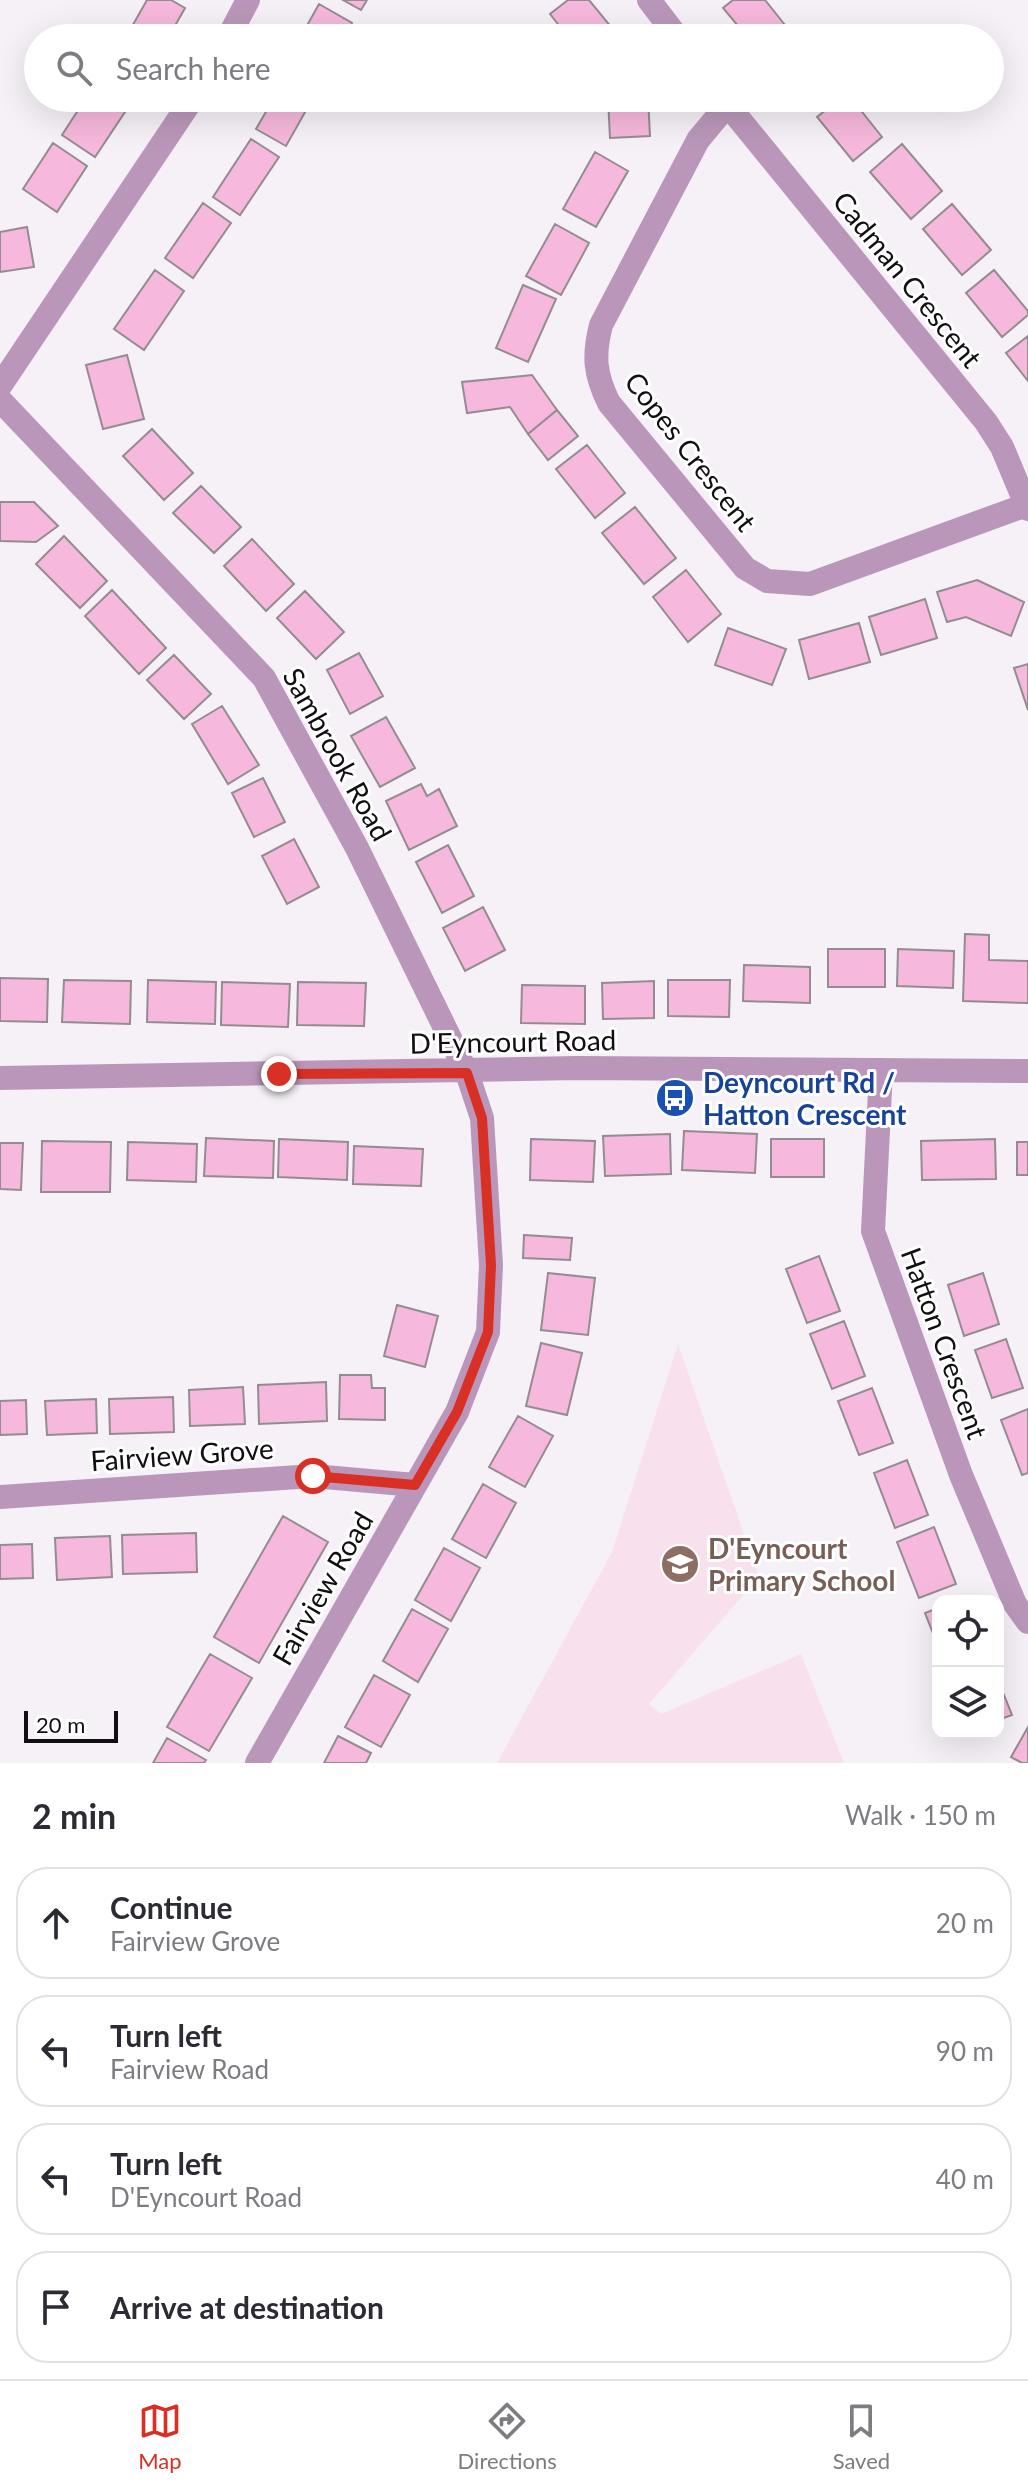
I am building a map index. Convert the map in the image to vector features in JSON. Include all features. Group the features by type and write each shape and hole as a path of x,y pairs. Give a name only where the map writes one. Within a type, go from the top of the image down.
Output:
{"street":[{"path":"235,24 248,0"},
{"path":"649,0 667,24"},
{"path":"0,386 184,112"},
{"name":"Copes Crescent","path":"717,112 698,140 601,325 594,352 597,377 609,403 745,568 767,581 810,584 1027,507"},
{"name":"Cadman Crescent","path":"734,112 986,422 1002,447 1027,507"},
{"name":"Sambrook Road","path":"0,400 264,678 357,848 467,1073"},
{"name":"D'Eyncourt Road","path":"0,1078 467,1073 578,1068 1028,1071"},
{"name":"Hatton Crescent","path":"881,1070 873,1231 961,1475 1015,1604 1028,1622"},
{"name":"Fairview Road","path":"257,1763 457,1412 488,1332 491,1265 482,1118 467,1073"},
{"name":"Fairview Grove","path":"0,1497 313,1476 415,1485"}],"shaded area":[{"name":"D'Eyncourt Primary School","path":"678,1344 759,1577 649,1704 661,1714 801,1654 844,1763 497,1763 612,1552"}],"building":[{"path":"147,0 171,0 185,8 176,24 133,24"},
{"path":"343,0 367,0 361,10"},
{"path":"568,0 589,0 609,24 558,24 550,14"},
{"path":"733,0 765,0 784,24 736,24 723,8"},
{"path":"319,4 352,23 351,24 308,24"},
{"path":"77,112 125,112 95,157 62,135"},
{"path":"266,112 305,112 286,146 256,129"},
{"path":"609,112 649,112 650,136 610,138"},
{"path":"823,112 862,112 882,137 853,161 817,117"},
{"path":"251,139 279,157 240,215 213,197"},
{"path":"53,143 87,166 57,212 23,189"},
{"path":"902,144 942,191 911,219 870,172"},
{"path":"595,152 628,171 596,227 563,209"},
{"path":"203,203 231,223 193,278 165,258"},
{"path":"952,204 991,250 962,275 923,229"},
{"path":"555,224 589,243 561,295 526,276"},
{"path":"27,227 34,267 0,272 0,232"},
{"path":"155,270 184,291 144,350 114,329"},
{"path":"994,270 1028,311 1028,315 1002,337 966,293"},
{"path":"523,285 556,299 528,362 496,348"},
{"path":"1028,336 1028,381 1006,353"},
{"path":"127,355 144,419 103,429 86,365"},
{"path":"532,375 557,410 528,434 510,407 467,413 462,382"},
{"path":"557,410 578,436 548,460 528,434"},
{"path":"152,429 193,473 164,500 123,456"},
{"path":"587,445 625,493 595,518 556,469"},
{"path":"201,486 241,527 214,553 173,513"},
{"path":"0,502 34,502 58,526 36,542 0,541"},
{"path":"635,507 676,558 644,584 602,533"},
{"path":"64,536 107,581 80,608 36,564"},
{"path":"252,539 294,584 266,611 224,566"},
{"path":"686,570 721,614 688,642 653,597"},
{"path":"977,580 1024,602 1011,636 966,617 947,622 937,592"},
{"path":"112,590 166,648 139,674 85,616"},
{"path":"305,591 344,632 316,659 277,618"},
{"path":"925,599 937,638 881,655 869,617"},
{"path":"859,623 870,662 809,679 799,640"},
{"path":"728,628 786,649 772,685 715,665"},
{"path":"359,653 383,696 350,714 327,670"},
{"path":"174,655 211,694 184,719 147,680"},
{"path":"1028,664 1028,710 1014,668"},
{"path":"222,706 259,765 228,784 192,724"},
{"path":"386,717 415,768 380,787 351,736"},
{"path":"263,778 285,822 254,837 232,793"},
{"path":"421,784 427,796 439,789 457,826 409,850 386,801"},
{"path":"294,839 319,887 287,904 262,856"},
{"path":"448,845 474,896 442,913 416,862"},
{"path":"483,907 505,950 465,971 443,928"},
{"path":"965,934 989,935 989,960 1028,961 1028,1003 963,1001"},
{"path":"828,949 885,949 885,987 828,987"},
{"path":"898,949 954,951 953,988 897,986"},
{"path":"744,965 810,967 810,1003 743,1001"},
{"path":"0,978 48,979 47,1022 0,1021"},
{"path":"64,980 131,981 130,1024 62,1022"},
{"path":"148,980 216,982 215,1024 147,1022"},
{"path":"668,980 730,980 729,1017 668,1016"},
{"path":"654,981 654,1018 603,1019 602,983"},
{"path":"222,982 290,984 288,1027 221,1025"},
{"path":"298,982 366,983 364,1026 297,1025"},
{"path":"522,985 585,986 585,1024 521,1023"},
{"path":"684,1131 757,1134 755,1173 682,1170"},
{"path":"670,1134 671,1174 605,1176 603,1136"},
{"path":"206,1138 274,1141 273,1178 204,1176"},
{"path":"279,1139 348,1142 347,1180 278,1177"},
{"path":"531,1139 595,1141 593,1182 530,1180"},
{"path":"771,1139 824,1139 824,1177 771,1177"},
{"path":"995,1139 996,1179 922,1180 921,1141"},
{"path":"42,1141 111,1142 110,1192 41,1192"},
{"path":"128,1142 197,1144 196,1182 127,1180"},
{"path":"1017,1142 1028,1142 1028,1175 1017,1175"},
{"path":"0,1143 23,1143 21,1190 0,1189"},
{"path":"354,1146 423,1149 421,1186 353,1184"},
{"path":"524,1235 572,1238 570,1260 523,1258"},
{"path":"819,1256 840,1311 807,1323 786,1269"},
{"path":"548,1273 595,1278 588,1335 541,1330"},
{"path":"983,1273 999,1324 964,1336 948,1285"},
{"path":"397,1305 438,1316 425,1367 384,1356"},
{"path":"844,1321 865,1376 832,1389 810,1334"},
{"path":"1006,1339 1023,1388 992,1398 975,1350"},
{"path":"541,1343 582,1353 567,1415 526,1406"},
{"path":"340,1375 371,1375 372,1388 385,1388 385,1420 339,1419"},
{"path":"326,1382 327,1421 259,1424 258,1385"},
{"path":"243,1387 245,1424 190,1426 189,1390"},
{"path":"872,1388 893,1443 859,1455 838,1401"},
{"path":"173,1397 174,1432 110,1434 109,1399"},
{"path":"96,1399 97,1433 47,1435 45,1401"},
{"path":"26,1400 27,1434 0,1435 0,1401"},
{"path":"1028,1409 1028,1473 1022,1475 1001,1420"},
{"path":"518,1416 553,1436 525,1487 489,1467"},
{"path":"907,1460 928,1515 895,1528 874,1473"},
{"path":"483,1484 516,1503 486,1558 452,1539"},
{"path":"283,1516 328,1542 259,1663 214,1637"},
{"path":"934,1527 956,1584 919,1598 897,1542"},
{"path":"196,1533 197,1572 123,1574 122,1535"},
{"path":"110,1536 112,1577 57,1580 55,1538"},
{"path":"32,1544 33,1578 0,1579 0,1545"},
{"path":"444,1548 480,1568 451,1621 415,1600"},
{"path":"412,1609 448,1629 418,1682 383,1661"},
{"path":"932,1610 932,1631 925,1613"},
{"path":"210,1654 252,1678 209,1751 167,1727"},
{"path":"374,1675 410,1695 381,1747 345,1727"},
{"path":"1004,1695 1012,1715 1004,1718"},
{"path":"1028,1727 1028,1763 1022,1763 1011,1757"},
{"path":"338,1736 371,1753 366,1763 324,1763"},
{"path":"167,1738 206,1760 204,1763 153,1763"}],"place":[{"name":"Deyncourt Rd / Hatton Crescent","path":"675,1098"},
{"name":"D'Eyncourt Primary School","path":"680,1564"}],"route":[{"path":"279,1074 467,1073 482,1118 491,1265 488,1332 457,1412 415,1485 313,1476"}]}
